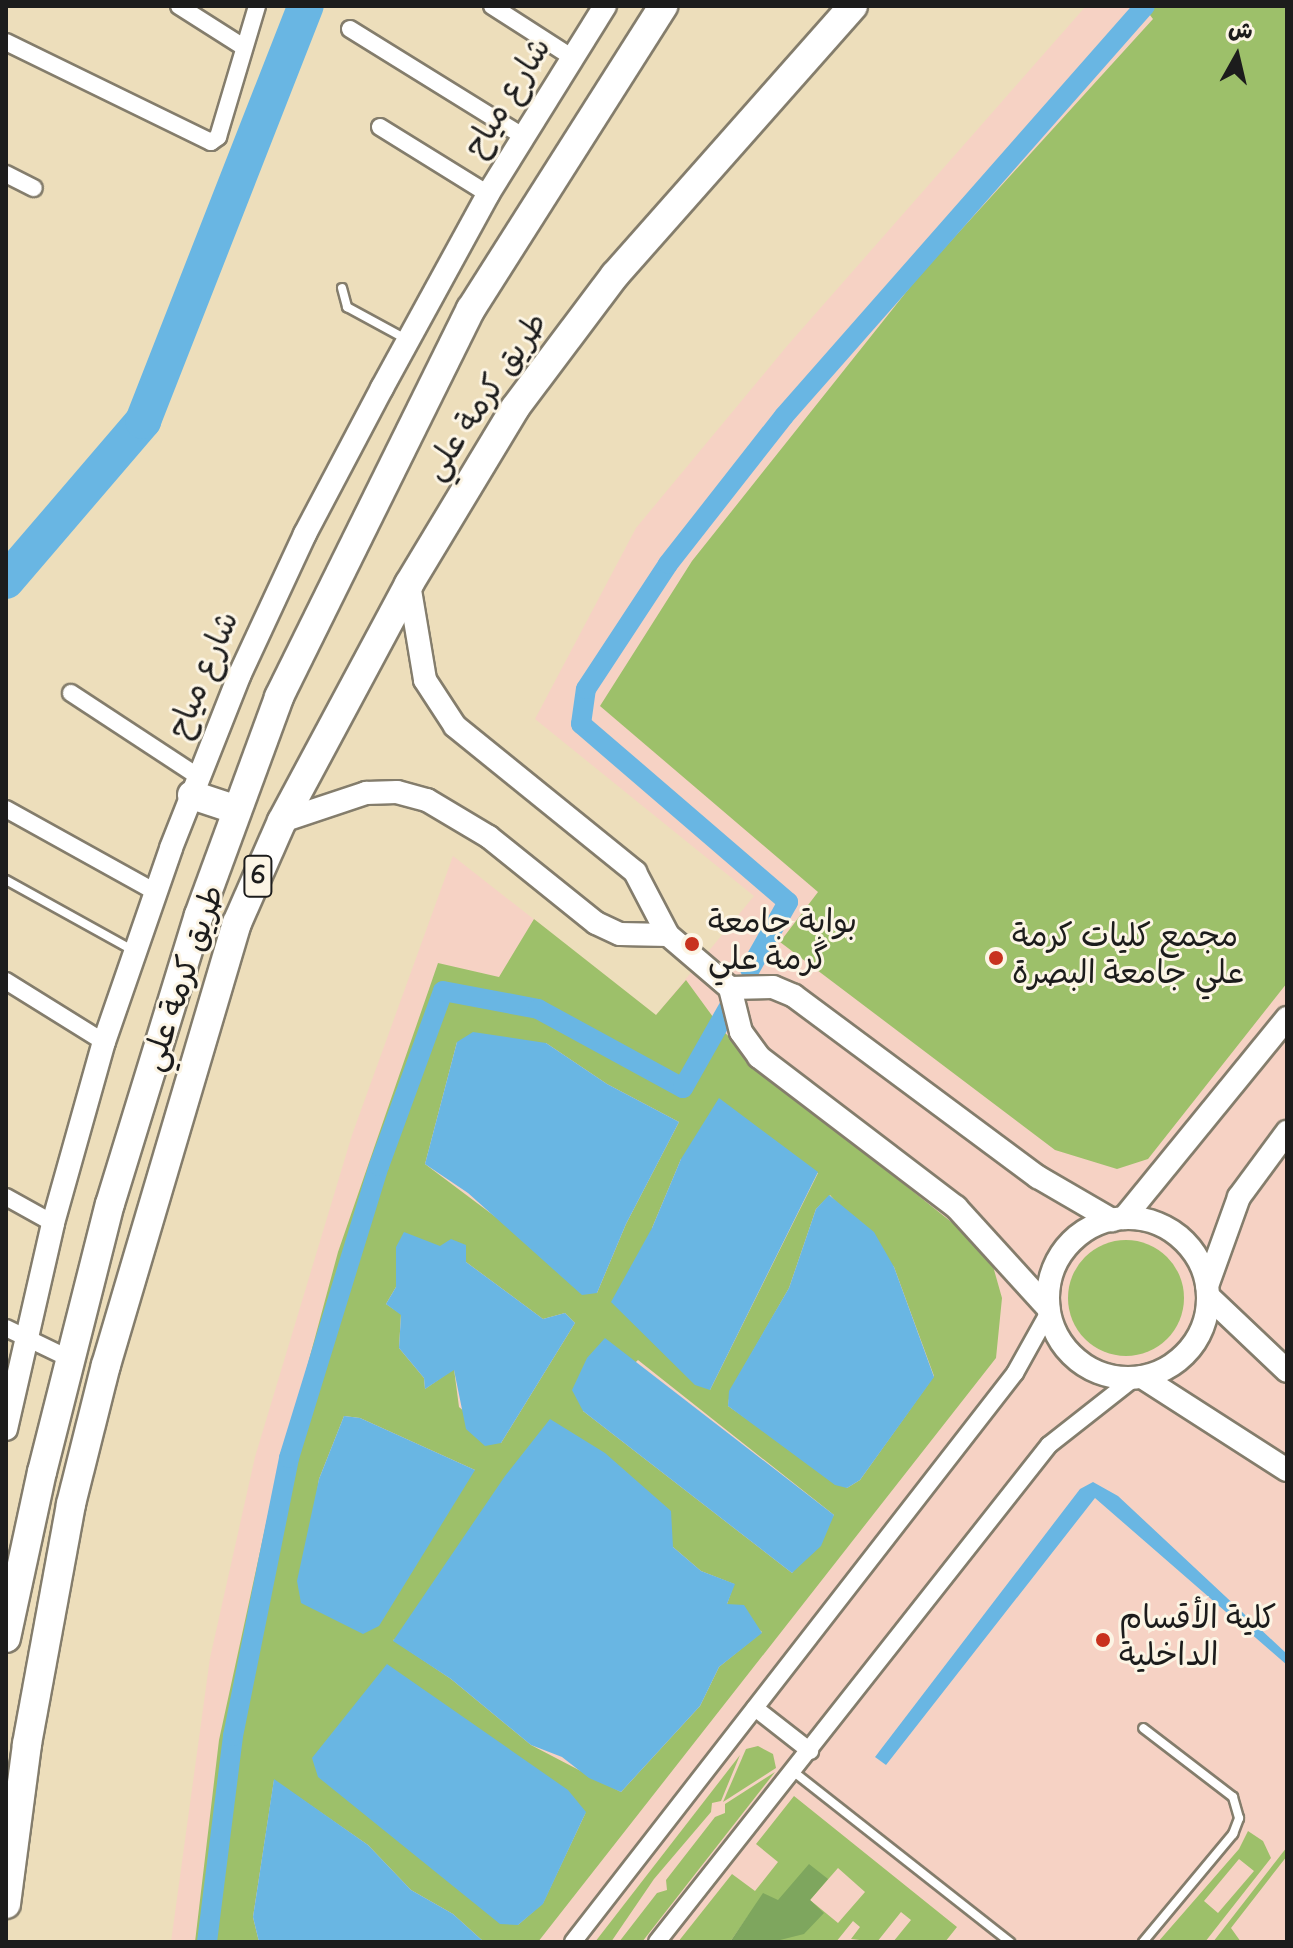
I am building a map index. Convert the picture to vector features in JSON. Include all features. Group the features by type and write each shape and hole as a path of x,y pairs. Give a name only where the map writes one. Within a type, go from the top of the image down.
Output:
{"highway":[{"name":"طريق كرمة علي","path":"6,1638 70,1359 115,1189 237,810 279,697 421,404 471,309 663,6"},
{"name":"طريق كرمة علي","path":"6,1904 27,1744 68,1519 106,1365 214,994 237,923 282,821 409,584 515,408 615,275 853,6"},
{"path":"195,786 237,810"}],"street":[{"path":"179,6 242,46"},
{"path":"6,42 211,142 218,137 242,46 257,6"},
{"path":"492,6 573,58"},
{"name":"شارع مياح","path":"6,1429 53,1223 104,1042 195,786 299,548 408,340 488,194 605,6"},
{"path":"350,29 524,137"},
{"path":"380,127 488,194"},
{"path":"6,174 34,188"},
{"path":"409,584 417,654 438,705 476,745 635,872 668,935 730,988 741,1032 759,1057 956,1207 1049,1310 1060,1341 1074,1357 1113,1377 1138,1377 1287,1470"},
{"path":"71,693 195,786"},
{"path":"282,821 366,793 397,792 427,800 489,837 596,923 620,934 668,935"},
{"path":"6,809 156,892"},
{"path":"6,981 104,1042"},
{"path":"730,988 773,987 794,996 1038,1177 1118,1219 1148,1221 1188,1245 1208,1291 1287,1371"},
{"path":"573,1942 1015,1373 1049,1310 1056,1262 1080,1235 1118,1219 1287,1018"},
{"path":"657,1942 1049,1445 1138,1377 1183,1357 1206,1318 1208,1291 1239,1197 1286,1135"},
{"path":"6,1197 53,1223"},
{"path":"6,1328 70,1359"},
{"path":"755,1708 810,1751"}],"lane":[{"path":"342,288 347,307 408,340"},
{"path":"6,880 135,951"},
{"path":"1143,1728 1233,1797 1239,1818 1233,1834 1143,1942"},
{"path":"794,1772 1010,1942"}],"shaded area":[{"name":"مجمع كليات كرمة علي جامعة البصرة","path":"1086,6 1287,6 1287,1942 171,1942 210,1658 255,1457 352,1135 453,856 656,1015 754,896 535,719 636,528 787,346"}],"green space":[{"path":"1143,6 1287,6 1287,983 1148,1159 1117,1169 1055,1150 780,942 818,892 600,706 692,561 919,276 1153,19"},
{"path":"534,919 656,1015 686,980 724,1032 812,1111 989,1252 1002,1298 996,1358 538,1942 484,1942 453,1914 411,1890 368,1845 274,1780 253,1917 259,1942 195,1942 219,1740 271,1501 338,1252 438,963 499,977","holes":["457,1042 546,1043 607,1084 679,1122 626,1224 597,1293 425,1164","681,1159 818,1173 710,1390 652,1228","830,1195 894,1267 934,1376 860,1480 847,1488 728,1406 730,1391 789,1288 816,1209","466,1262 543,1319 565,1313 575,1323 501,1443 459,1407 454,1369 425,1389 424,1378 399,1348 401,1314 386,1304 396,1287","638,1360 834,1515 792,1573 583,1411","344,1416 360,1418 475,1470 312,1525 319,1479","673,1547 701,1571 734,1584 727,1604 762,1632 719,1667 700,1706 621,1792 531,1745 451,1679 393,1640","586,1812 543,1903 518,1925"]},
{"path":"1126,1240 1148,1245 1167,1257 1179,1276 1184,1298 1179,1320 1167,1339 1148,1351 1126,1356 1104,1351 1085,1339 1073,1320 1068,1298 1073,1276 1085,1257 1104,1245"},
{"path":"758,1746 773,1754 776,1768 723,1802 746,1749"},
{"path":"740,1755 721,1801 712,1803 711,1812 654,1879 611,1942 595,1942"},
{"path":"775,1772 642,1942 619,1942 657,1893 667,1890 666,1880 715,1817 725,1813 725,1804"},
{"path":"794,1796 957,1927 945,1942 893,1942 911,1920 901,1912 877,1942 851,1939 860,1927 853,1921 836,1942 780,1942 748,1916 730,1942 678,1942 732,1874 755,1891 778,1862 756,1844","holes":["838,1868 865,1892 838,1923 810,1900"]},
{"path":"1248,1831 1263,1841 1271,1858 1205,1942 1158,1942 1239,1849","holes":["1239,1859 1254,1871 1218,1913 1204,1901"]},
{"path":"1287,1847 1287,1856 1231,1928 1241,1942 1213,1942"},
{"path":"809,1864 828,1879 810,1900 824,1913 804,1934 772,1942 730,1942 763,1893 778,1900"}],"water":[{"path":"473,1032 546,1043 607,1084 679,1122 626,1224 597,1293 582,1295 468,1193 425,1164 457,1042"},
{"path":"719,1098 818,1172 710,1390 695,1385 611,1302 652,1228 681,1159"},
{"path":"829,1195 874,1232 894,1267 934,1377 860,1480 847,1488 835,1485 728,1406 729,1391 789,1288 816,1209"},
{"path":"404,1232 440,1246 451,1239 466,1245 466,1262 543,1319 565,1313 575,1323 501,1443 485,1446 466,1429 454,1370 425,1389 424,1378 399,1348 401,1315 386,1304 396,1287 396,1247"},
{"path":"605,1338 834,1515 821,1546 792,1573 583,1411 572,1390 587,1358"},
{"path":"344,1416 360,1418 475,1470 379,1626 363,1634 301,1603 297,1581 319,1479"},
{"path":"550,1419 605,1453 671,1511 673,1547 701,1571 735,1584 727,1604 744,1605 762,1633 719,1667 700,1706 621,1792 589,1778 562,1757 531,1745 451,1679 393,1641 505,1476"},
{"path":"1093,1482 1118,1496 1287,1654 1287,1665 1095,1498 886,1765 875,1757 1080,1489"},
{"path":"387,1664 568,1790 586,1812 543,1904 518,1925 500,1924 318,1777 312,1758"},
{"path":"274,1779 368,1845 411,1890 453,1914 484,1942 259,1942 253,1917"}],"waterway":[{"path":"6,581 143,421 306,6"},
{"path":"750,969 788,902 581,724 586,689 668,564 784,416 1145,6"},
{"path":"207,1942 233,1736 289,1458 379,1166 443,991 538,1009 683,1088 730,1005"}],"place":[{"name":"بوابة جامعة گرمة علي","path":"692,944"},
{"name":"مجمع كليات كرمة علي جامعة البصرة","path":"996,958"},
{"name":"كلية الأقسام الداخلية","path":"1103,1640"}]}
